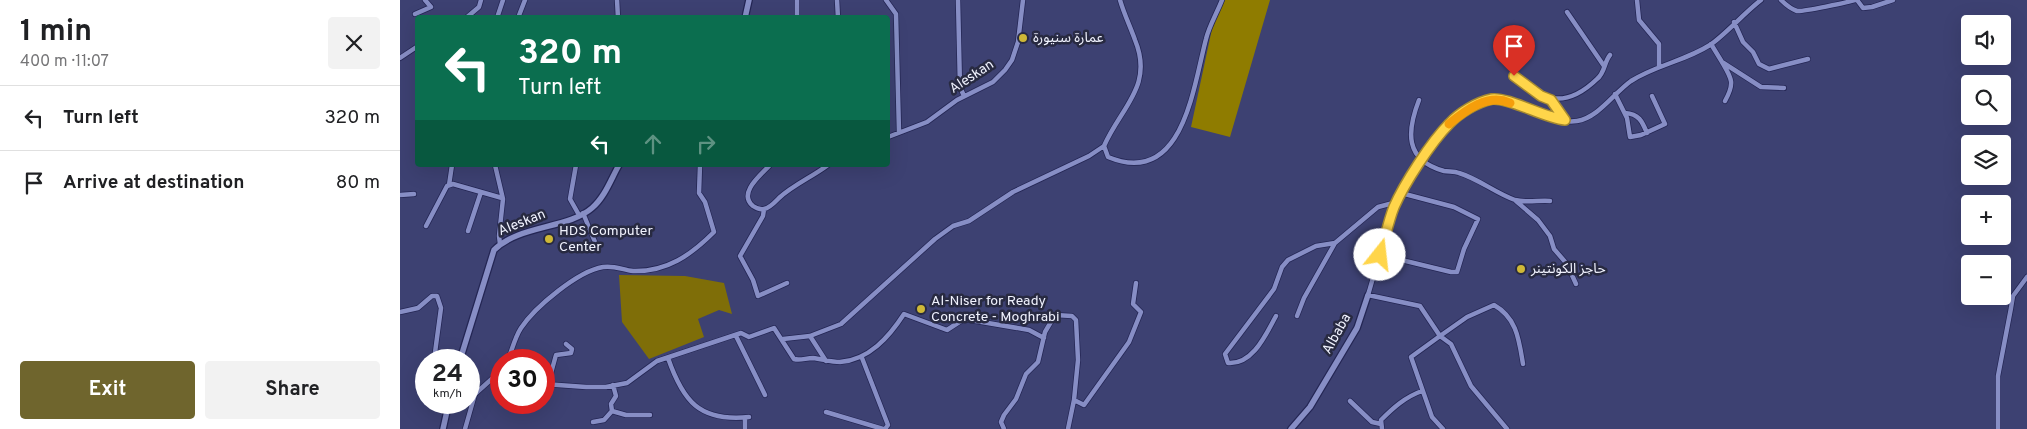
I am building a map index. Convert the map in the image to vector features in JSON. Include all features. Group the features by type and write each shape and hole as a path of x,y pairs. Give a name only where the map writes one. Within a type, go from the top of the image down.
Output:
{"street":[{"path":"415,14 431,7 425,0"},
{"path":"470,15 479,7 481,0"},
{"path":"499,15 503,0"},
{"path":"519,15 525,0"},
{"path":"617,0 618,15"},
{"path":"746,15 749,0"},
{"path":"797,0 797,15"},
{"path":"837,0 838,15"},
{"path":"886,0 896,14 899,132"},
{"path":"958,0 960,87 964,96"},
{"name":"Aleskan","path":"890,136 927,122 964,96 993,82 1012,60 1018,42 1023,0"},
{"path":"783,339 810,336 841,324 953,226 969,220 1013,192 1089,156 1104,146 1128,107 1139,86 1142,74 1135,39 1126,23 1120,0"},
{"path":"1104,146 1108,157 1121,162 1137,164 1155,158 1166,149 1178,133 1189,108 1206,37 1222,0"},
{"path":"1637,0 1639,20 1659,44 1659,66"},
{"path":"1507,429 1471,386 1452,344 1440,336 1420,306 1368,295 1401,193 1449,123 1466,110 1492,99 1503,100 1538,114 1565,120 1576,121 1590,117 1632,81 1659,66 1690,56 1711,44 1761,0"},
{"path":"1781,0 1797,11 1805,12 1818,7 1848,4 1856,0 1863,8 1872,8 1893,0"},
{"path":"1567,12 1604,66"},
{"path":"1734,22 1743,42 1753,52 1759,64 1769,69 1808,58"},
{"path":"1711,44 1732,82 1732,90 1725,102"},
{"path":"400,58 415,48"},
{"path":"1514,76 1541,96 1551,100 1573,96 1599,78 1610,56"},
{"path":"1722,62 1761,87 1784,88"},
{"path":"1615,94 1625,113 1630,137 1647,133 1666,124 1652,96"},
{"path":"1419,100 1411,120 1410,142 1415,151 1423,159 1444,171 1459,172 1515,200 1538,220 1550,236 1554,249 1567,264 1576,284"},
{"path":"1551,100 1565,120"},
{"path":"1625,113 1635,114 1640,118 1647,133"},
{"path":"426,226 449,185 452,167"},
{"path":"494,167 502,198 500,244"},
{"path":"576,167 570,199 581,214 595,242"},
{"name":"Aleskan","path":"463,349 489,260 500,244 581,214 594,207 618,167"},
{"path":"512,349 520,330 532,314 579,276 603,267 613,266 634,271 666,267 694,251 714,232 705,202 699,193 700,167"},
{"path":"768,167 755,180 748,196 750,204 756,209 764,209 825,167"},
{"path":"449,185 502,198"},
{"path":"468,231 481,192"},
{"path":"1380,255 1457,272 1478,219 1454,208 1401,193"},
{"path":"400,195 414,194"},
{"path":"1515,200 1550,201"},
{"path":"1276,316 1259,346 1244,359 1228,363 1225,354 1245,331 1274,289 1282,267 1288,260 1316,246 1335,243 1378,207 1397,202"},
{"path":"764,209 763,216 740,256 753,280 758,296 787,283"},
{"path":"1297,316 1304,298 1335,247 1335,243"},
{"path":"1998,429 1998,376 2012,302 2020,285 2027,277"},
{"path":"1074,400 1084,405 1129,342 1140,312 1133,304 1136,283"},
{"name":"Albaba","path":"1291,429 1310,407 1357,328 1368,295"},
{"path":"400,312 418,308 432,296 437,296 441,308 435,349"},
{"path":"1443,429 1432,417 1411,357 1467,317 1494,306 1505,312 1519,335 1523,364"},
{"path":"555,385 586,387 627,383 645,368 668,358 741,333 749,337 774,328 783,339 794,359 841,362 862,358 892,331 904,314 947,330 964,318 1029,330 1044,338"},
{"path":"1004,429 1001,422 1004,415 1016,399 1026,374 1038,362 1044,338 1055,315 1074,317 1078,360 1074,400 1068,429"},
{"path":"736,336 765,395"},
{"path":"810,336 826,360"},
{"path":"555,358 556,355 571,353 572,349 566,344"},
{"path":"668,358 679,387 689,401 721,418 747,418 745,429"},
{"path":"826,412 884,429 888,425 862,358"},
{"path":"465,429 475,394 490,380"},
{"path":"593,422 604,420 612,411 611,404 616,396 613,385"},
{"path":"1382,426 1381,420 1392,410 1410,395 1422,391"},
{"path":"1350,401 1372,422 1382,426"},
{"path":"612,411 626,415 650,415"},
{"path":"443,429 446,414"}],"shaded area":[{"path":"1220,0 1270,0 1230,137 1191,127 1216,10"},
{"path":"619,275 685,276 724,283 732,314 719,310 698,319 704,337 649,359 622,322"}],"slow traffic":[{"path":"1449,124 1466,110 1480,103 1492,99 1510,103"}],"place":[{"name":"عمارة سنيورة","path":"1023,38"},
{"name":"HDS Computer Center","path":"549,239"},
{"name":"حاجز الكونتينر","path":"1521,269"},
{"name":"Al-Niser for Ready Concrete - Moghrabi","path":"921,309"}],"route":[{"path":"1380,255 1394,207 1403,189 1449,123 1466,110 1492,99 1503,100 1538,114 1565,120 1551,100 1525,86 1514,76"}]}
